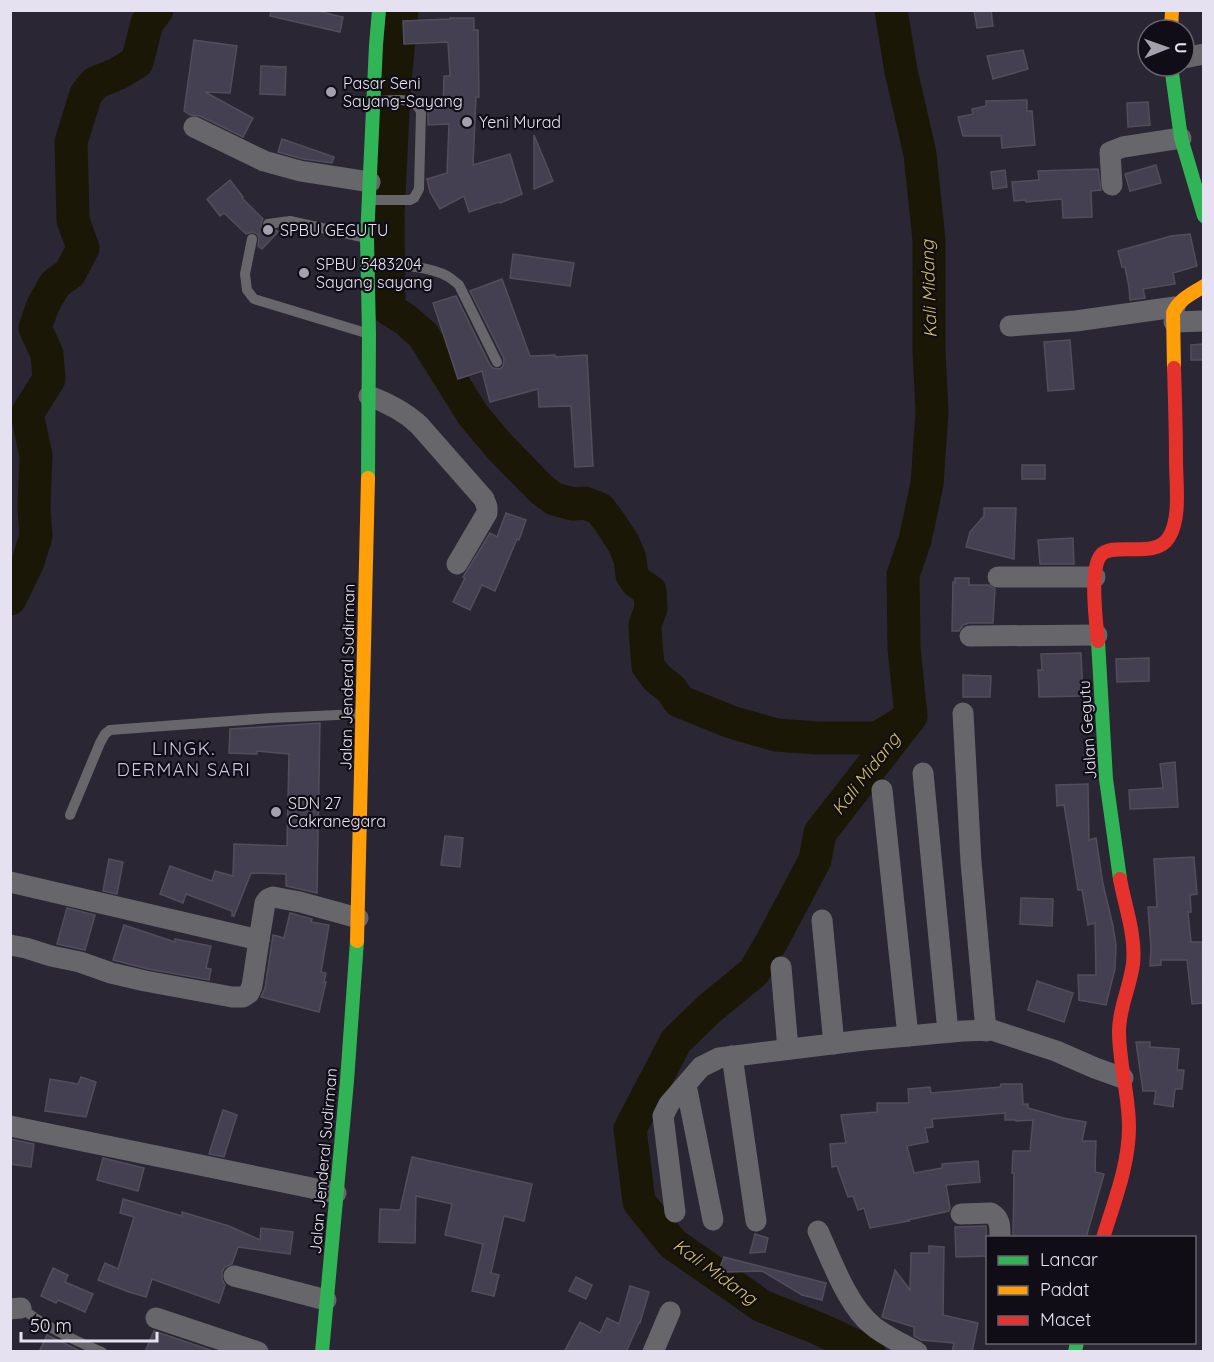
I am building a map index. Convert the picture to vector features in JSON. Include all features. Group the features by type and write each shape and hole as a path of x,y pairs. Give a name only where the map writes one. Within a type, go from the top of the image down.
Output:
{"main road":[{"name":"Jalan Jenderal Sudirman","path":"322,1352 355,986 358,918 369,396 367,238 369,191 380,101 379,10"},
{"path":"1173,78 1181,138 1203,216"},
{"path":"1174,315 1183,299 1203,286"},
{"name":"Jalan Gegutu","path":"1104,1236 1120,1185 1128,1146 1129,1125 1119,1044 1119,1026 1131,975 1133,945 1111,820 1104,761 1095,577 1099,556 1103,552 1159,546 1164,544 1172,532 1175,519 1176,471 1174,315"}],"street":[{"path":"194,127 264,161 369,191"},
{"path":"1112,184 1110,152 1123,147 1181,138"},
{"path":"1010,326 1174,315 1203,321"},
{"path":"369,396 407,414 484,499 487,513 457,564"},
{"path":"998,577 1095,577"},
{"path":"970,636 1097,635"},
{"path":"963,712 971,862 986,1031"},
{"path":"922,773 948,1032"},
{"path":"882,790 908,1036"},
{"path":"10,882 260,940"},
{"path":"10,945 144,981 243,997 249,993 252,986 265,903 268,899 273,897 300,902 358,918"},
{"path":"822,920 834,1044"},
{"path":"781,967 788,1049"},
{"path":"675,1212 663,1116 669,1104 701,1066 720,1058 908,1036 993,1030 1056,1051 1123,1078"},
{"path":"732,1056 756,1221"},
{"path":"686,1084 713,1220"},
{"path":"10,1126 336,1193"},
{"path":"962,1214 991,1213 999,1223 1000,1236"},
{"path":"818,1231 839,1279 856,1308 872,1326 917,1352"},
{"path":"234,1276 326,1300"},
{"path":"653,1352 670,1312"},
{"path":"156,1318 258,1352"}],"lane":[{"path":"369,191 384,200 405,201 414,198 419,189 421,112 419,106 414,101 380,101"},
{"path":"268,224 290,221 367,238"},
{"path":"252,239 245,274 247,290 254,299 369,334"},
{"path":"368,263 434,270 448,276 459,285 497,362"},
{"path":"70,815 100,743 110,730 271,718 363,714"},
{"path":"14,1306 33,1318 102,1352"}],"building":[{"path":"271,10 313,10 343,17 340,32 270,16"},
{"path":"974,10 991,10 993,26 977,28"},
{"path":"474,18 474,30 478,30 479,97 476,97 473,165 510,154 522,194 469,212 464,196 440,209 430,192 427,179 447,173 449,124 428,125 428,109 443,109 444,76 450,76 448,42 404,44 403,21"},
{"path":"194,40 237,46 230,93 205,92 253,118 243,137 200,116 190,115 184,111"},
{"path":"1023,50 1028,69 993,79 987,56"},
{"path":"261,66 286,67 285,95 260,94"},
{"path":"1027,100 1027,111 1032,111 1035,145 1002,148 1001,136 963,136 958,117 973,114 972,109 986,106 986,101"},
{"path":"1148,102 1150,125 1128,127 1127,103"},
{"path":"534,135 553,181 534,189"},
{"path":"282,139 334,157 332,163 303,159 278,152"},
{"path":"1156,165 1161,183 1130,191 1125,174"},
{"path":"1098,169 1101,190 1091,191 1092,217 1063,218 1062,199 1014,201 1012,182 1039,180 1038,171"},
{"path":"1005,170 1007,187 993,189 991,172"},
{"path":"230,180 242,198 263,219 262,229 278,232 262,249 258,246 257,234 253,232 246,234 224,213 220,216 207,199"},
{"path":"1190,234 1197,266 1173,273 1175,284 1143,289 1145,298 1130,300 1125,267 1122,267 1118,251 1171,236"},
{"path":"513,254 574,263 570,286 510,278"},
{"path":"502,279 530,356 587,355 593,466 575,467 571,406 539,407 538,389 490,402 482,371 458,379 433,303 456,296 490,365 500,369 504,359 470,291"},
{"path":"1070,340 1074,389 1048,391 1044,342"},
{"path":"1203,344 1203,360 1191,360 1191,345"},
{"path":"1022,465 1045,465 1045,479 1022,479"},
{"path":"984,508 1016,508 1014,559 966,547 970,532 984,516"},
{"path":"506,513 526,520 495,591 482,585 470,610 453,602 465,578 463,577 490,533 497,537"},
{"path":"1073,538 1074,564 1040,564 1038,540"},
{"path":"955,578 969,578 969,585 989,585 995,589 993,623 969,623 963,625 959,631 952,631"},
{"path":"1081,653 1083,696 1039,697 1038,670 1042,670 1041,654"},
{"path":"1149,658 1149,681 1117,682 1116,659"},
{"path":"963,675 991,676 990,697 963,697"},
{"path":"320,723 317,893 286,886 286,874 251,873 234,916 232,916 232,911 186,894 183,903 160,894 170,866 212,881 215,871 233,876 234,844 287,846 289,754 257,751 257,754 229,753 230,729"},
{"path":"1175,762 1178,807 1130,809 1129,790 1163,788 1160,764"},
{"path":"1088,784 1089,840 1096,838 1116,945 1115,969 1106,1005 1079,1000 1078,975 1096,975 1095,923 1088,925 1082,890 1078,890 1064,805 1057,806 1056,785"},
{"path":"445,836 463,838 460,867 441,865"},
{"path":"1194,857 1197,894 1190,895 1191,912 1188,912 1191,942 1202,942 1203,1003 1192,1004 1187,960 1161,960 1161,965 1150,966 1148,907 1157,907 1154,859"},
{"path":"109,859 123,862 117,894 103,891"},
{"path":"1021,898 1053,899 1052,926 1020,924"},
{"path":"67,908 95,915 85,950 57,944"},
{"path":"290,913 312,919 311,922 329,925 321,972 326,973 324,982 326,982 319,1012 261,997 265,988 273,935 284,938"},
{"path":"124,925 175,942 175,939 211,946 206,968 211,969 209,980 113,960"},
{"path":"1037,981 1073,993 1064,1022 1028,1010"},
{"path":"1136,1042 1150,1042 1150,1047 1179,1049 1177,1070 1184,1070 1182,1089 1175,1089 1173,1107 1154,1104 1156,1091 1143,1091"},
{"path":"81,1077 96,1082 86,1117 45,1111 50,1079 78,1084"},
{"path":"1001,1084 1022,1084 1023,1104 1028,1104 1028,1108 1086,1122 1082,1141 1096,1141 1095,1172 1104,1174 1087,1236 1013,1236 1013,1151 1030,1151 1033,1120 1005,1120 1005,1113 932,1119 933,1127 925,1128 928,1142 907,1146 914,1173 942,1168 942,1164 978,1161 980,1182 946,1185 949,1211 870,1228 864,1208 858,1210 853,1196 848,1197 837,1166 832,1167 830,1144 846,1143 841,1115 877,1112 877,1103 909,1103 908,1089 930,1087 931,1093 1000,1087"},
{"path":"223,1110 237,1115 224,1157 209,1154"},
{"path":"10,1139 34,1144 31,1167 10,1164"},
{"path":"412,1157 532,1184 524,1221 504,1216 491,1273 499,1275 494,1296 472,1291 483,1244 445,1235 452,1204 416,1196 415,1243 379,1242 380,1209 400,1210"},
{"path":"103,1158 144,1168 138,1191 97,1180"},
{"path":"123,1199 182,1216 182,1212 229,1226 260,1240 261,1228 293,1232 290,1254 238,1247 232,1264 225,1267 222,1272 225,1285 219,1303 152,1279 146,1297 129,1292 98,1280 105,1263 118,1269 134,1217 120,1213"},
{"path":"986,1226 986,1256 956,1257 955,1227"},
{"path":"755,1234 768,1238 765,1252 750,1253"},
{"path":"929,1246 944,1247 943,1315 978,1323 972,1352 952,1352 954,1343 921,1340 914,1336 914,1327 882,1317 895,1270 910,1290 911,1253 929,1253"},
{"path":"724,1257 826,1283 822,1300 802,1295 762,1271 719,1270"},
{"path":"53,1268 68,1275 65,1282 93,1294 85,1312 58,1300 56,1303 41,1296"},
{"path":"576,1277 592,1285 586,1299 569,1291"},
{"path":"630,1286 649,1292 640,1323 626,1352 564,1352 580,1322 600,1333 607,1318 619,1324"},
{"path":"154,1331 216,1352 145,1352"},
{"path":"47,1335 66,1344 82,1352 39,1352"}],"waterway":[{"path":"10,599 28,562 36,536 34,507 36,455 27,414 49,379 47,354 35,328 43,305 55,284 70,273 83,248 73,220 71,142 86,94 95,83 137,62 147,23 157,10"},
{"path":"402,10 394,91 388,215 389,309 423,335 473,415 499,446 541,489 554,499 573,504 585,503 600,509 624,544 630,559 632,575 637,582 650,591 651,608 645,625 648,666 657,678 671,689 679,701 731,722 776,735 877,738 905,721"},
{"name":"Kali Midang","path":"869,1352 762,1306 673,1244 639,1202 630,1129 676,1041 709,1009 754,972 815,860 820,833 911,716 904,648 903,575 915,540 927,484 932,412 929,351 929,240 920,154 901,71 891,10"}],"traffic: fast":[{"path":"368,478 367,238 379,10"},
{"path":"1173,78 1181,138 1204,216"},
{"path":"1098,641 1106,779 1120,879"},
{"path":"322,1352 347,1081 357,941"},
{"path":"1075,1352 1077,1344"}],"traffic: slow":[{"path":"1172,10 1172,18"},
{"path":"1174,368 1173,313 1182,300 1204,286"},
{"path":"357,941 368,478"}],"traffic: jam":[{"path":"1098,641 1094,583 1097,562 1101,555 1107,551 1155,548 1163,544 1173,529 1177,500 1174,368"},
{"path":"1104,1236 1120,1183 1129,1127 1119,1031 1132,973 1134,953 1132,932 1120,879"}],"place":[{"name":"Pasar Seni Sayang-Sayang","path":"331,92"},
{"name":"Yeni Murad","path":"467,122"},
{"name":"SPBU GEGUTU","path":"268,230"},
{"name":"SPBU 5483204 Sayang sayang","path":"304,273"},
{"name":"SDN 27 Cakranegara","path":"276,812"}],"district":[{"name":"LINGK. DERMAN SARI","path":"184,759"}]}
